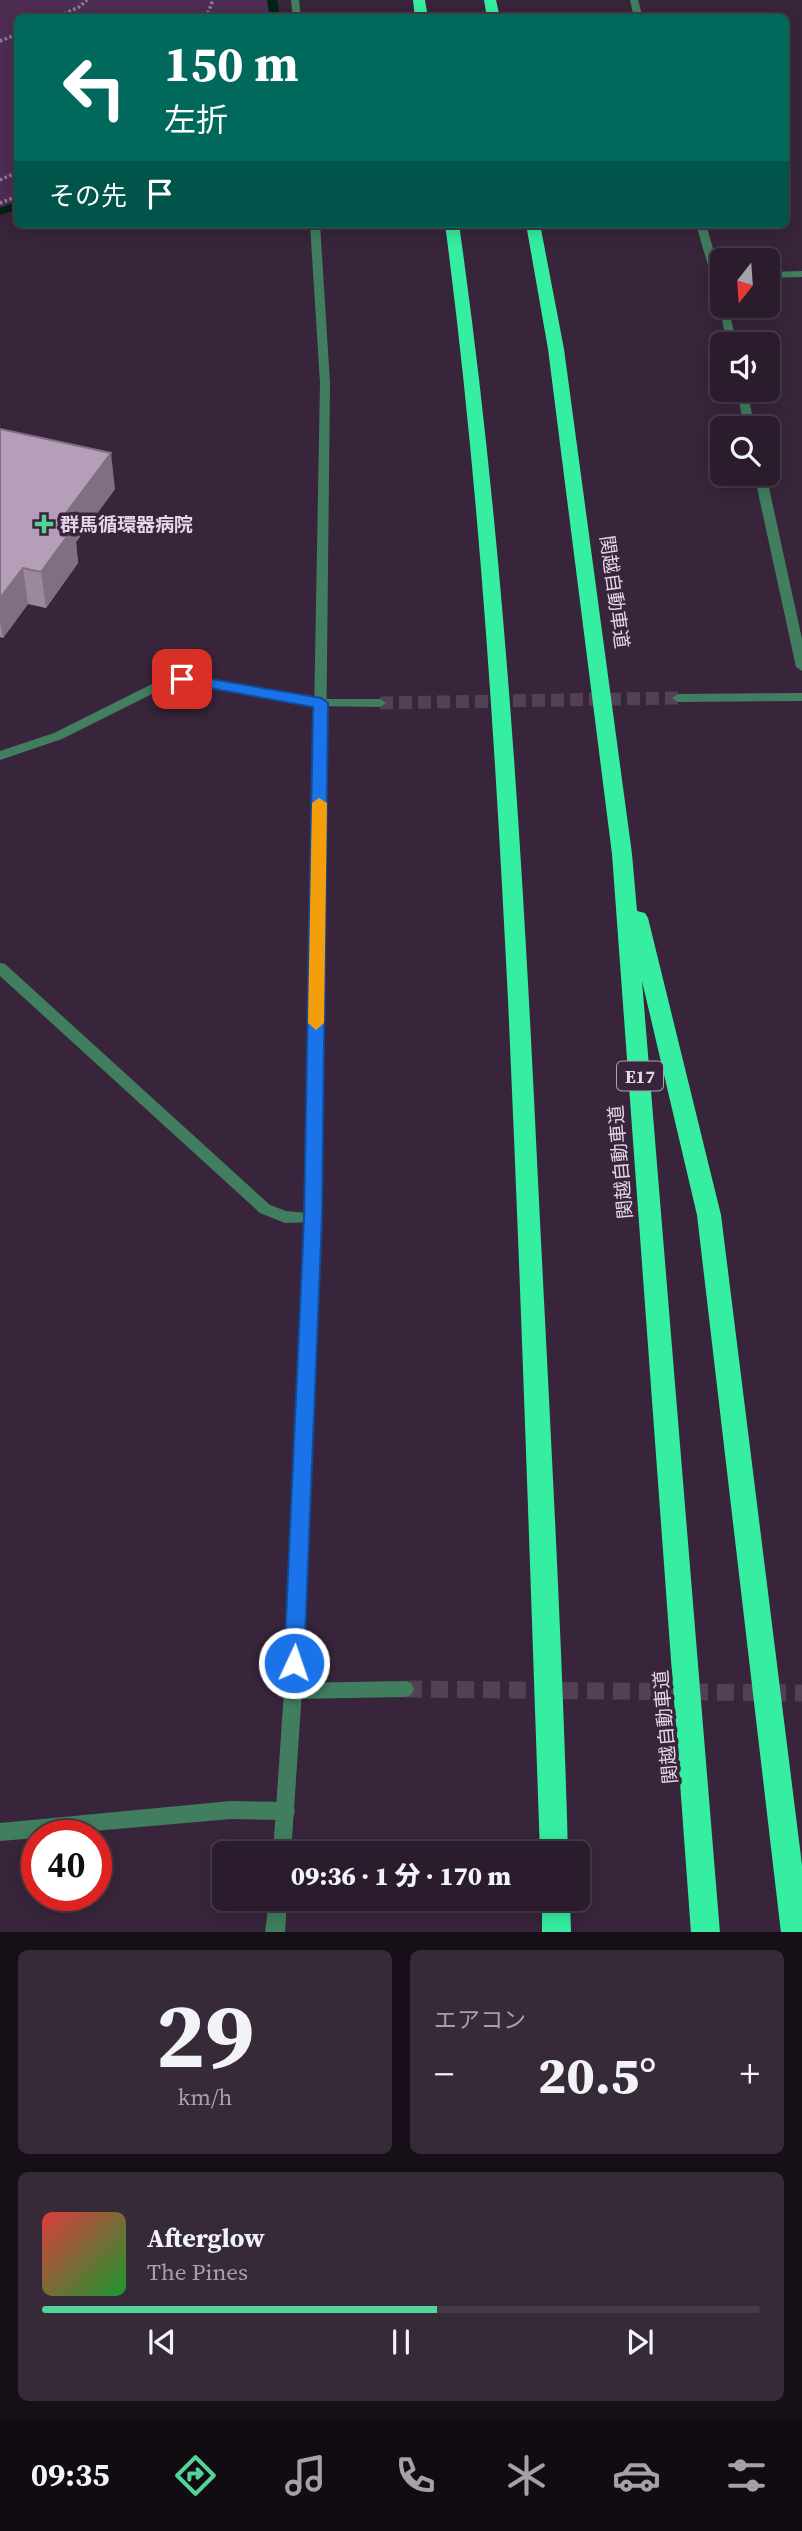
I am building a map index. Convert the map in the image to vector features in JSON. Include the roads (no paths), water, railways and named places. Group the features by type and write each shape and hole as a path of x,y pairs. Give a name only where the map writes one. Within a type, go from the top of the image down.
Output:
{"highway":[{"path":"453,228 471,349 500,667 522,1058 554,1841"},
{"name":"関越自動車道","path":"534,228 556,349 622,855 706,1932"},
{"path":"622,855 709,1215 796,1932"},
{"path":"556,1911 557,1932"}],"street":[{"path":"283,1841 293,1691 313,1218 325,383 315,228"},
{"path":"703,228 710,248"},
{"path":"780,275 802,274"},
{"path":"763,486 802,667"},
{"path":"0,756 58,736 160,685 182,679 321,703 380,703"},
{"path":"678,698 802,696"},
{"path":"0,968 265,1209 285,1217 313,1218"},
{"path":"293,1691 405,1689"},
{"path":"0,1832 232,1810 286,1811"},
{"path":"275,1932 277,1911"}],"waterway":[{"path":"272,0 274,14"},
{"path":"0,212 14,207"}],"tunnel":[{"path":"380,703 678,698"},
{"path":"405,1689 802,1693"}],"place":[{"name":"群馬循環器病院","path":"44,524"}]}
